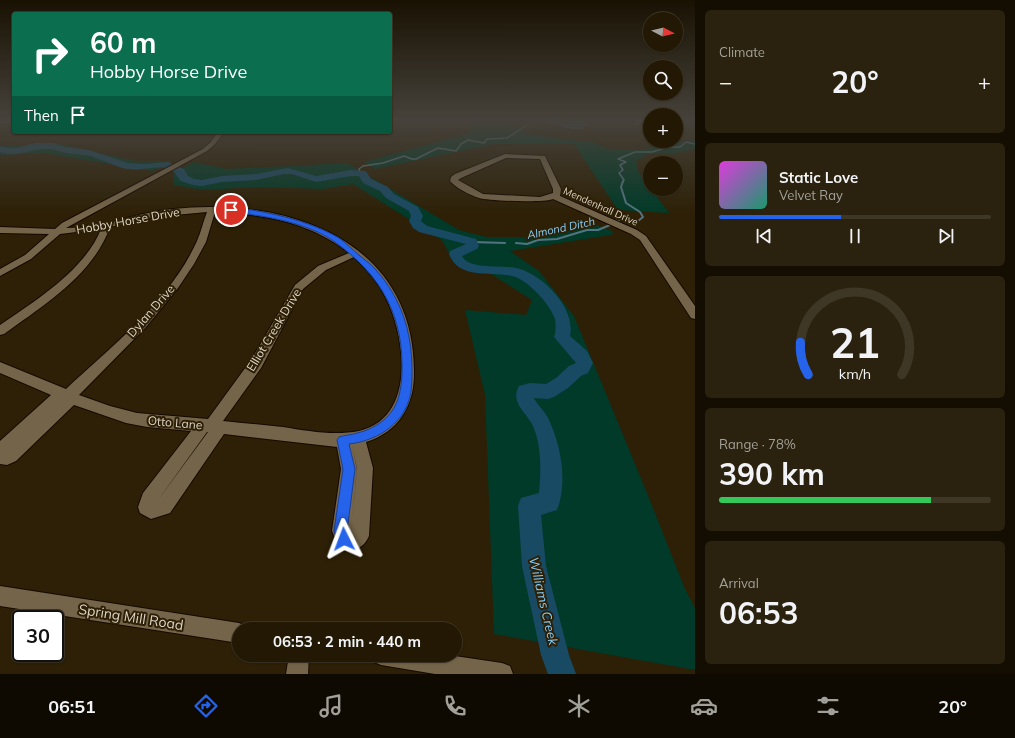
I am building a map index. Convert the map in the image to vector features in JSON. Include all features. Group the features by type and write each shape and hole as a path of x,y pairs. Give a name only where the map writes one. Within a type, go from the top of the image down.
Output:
{"street":[{"path":"0,273 28,257 56,231 204,150"},
{"path":"505,156 542,158 558,189 558,193 553,196 538,199 481,196 457,184 454,180 458,176 505,156"},
{"name":"Mendenhall Drive","path":"553,196 641,236 695,315"},
{"name":"Hobby Horse Drive","path":"0,230 83,230 163,213 212,210 251,212 291,220 332,237 373,271 392,298 402,325 407,357 406,389 404,400 398,411 391,421 382,428 350,439"},
{"name":"Dylan Drive","path":"0,457 7,458 11,456 68,395 137,329 169,292 200,242 212,210"},
{"path":"0,331 44,298 80,266 101,243 105,235 107,224"},
{"name":"Elliot Creek Drive","path":"211,426 164,507 151,511 146,507 149,499 211,426 256,364 299,287 322,268 354,254"},
{"name":"Otto Lane","path":"0,367 68,395 128,417 150,421 211,426 323,440 350,439"},
{"name":"Dylan Drive","path":"0,451 68,395"},
{"path":"350,439 365,468 364,498 360,536 355,541 350,542 344,539 341,531 349,469 350,439"},
{"name":"Spring Mill Road","path":"0,596 232,632"},
{"path":"296,674 298,662"},
{"path":"426,662 502,674"}],"green space":[{"path":"0,150 88,150 135,161 172,161 153,171 43,153 0,155"},
{"path":"406,150 463,150 375,169 364,162"},
{"path":"578,150 688,150 676,153 648,154 636,161 638,171 643,178 643,196 656,196 669,213 618,210"},
{"path":"194,162 227,169 347,163 459,230 487,237 528,237 596,225 614,232 610,235 510,251 539,271 574,316 685,589 695,608 695,670 494,634 485,395 465,310 526,315 532,300 491,274 454,263 442,240 353,184 323,189 258,187 203,190 174,185 173,174"}],"waterway":[{"name":"Williams Creek","path":"4,150 8,152 22,150"},
{"name":"Williams Creek","path":"68,150 89,153 115,163 128,166 144,167 168,165 181,171 185,179 197,183 256,177 284,171 292,171 312,179 326,178 346,173 362,173 367,181 384,189 390,196 414,209 417,216 415,221 417,225 423,229 443,233 472,242 473,246 455,254 463,265 471,268 516,272 542,289 557,308 562,318 564,328 562,337 581,355 585,363 582,368 575,371 562,383 548,392 530,390 525,391 527,405 541,423 549,452 551,473 549,502 529,506 534,566 555,655 562,674"},
{"path":"360,172 359,169 363,166 383,163 404,156 416,159 433,150"},
{"name":"Almond Ditch","path":"623,182 624,180 619,173 623,170 620,165 626,162 618,159 635,152 657,150"},
{"name":"Almond Ditch","path":"615,221 621,219 638,221 643,217 640,212 626,203 621,187 623,181"},
{"name":"Almond Ditch","path":"516,243 527,244 538,240 557,239 587,230 598,230 610,225"},
{"name":"Almond Ditch","path":"472,242 505,243"}],"route":[{"path":"231,210 291,220 304,224 337,240 365,262 373,271 392,298 398,312 405,335 407,357 406,389 404,400 391,421 382,428 371,434 358,438 343,440 349,469 341,531 344,539"}]}
